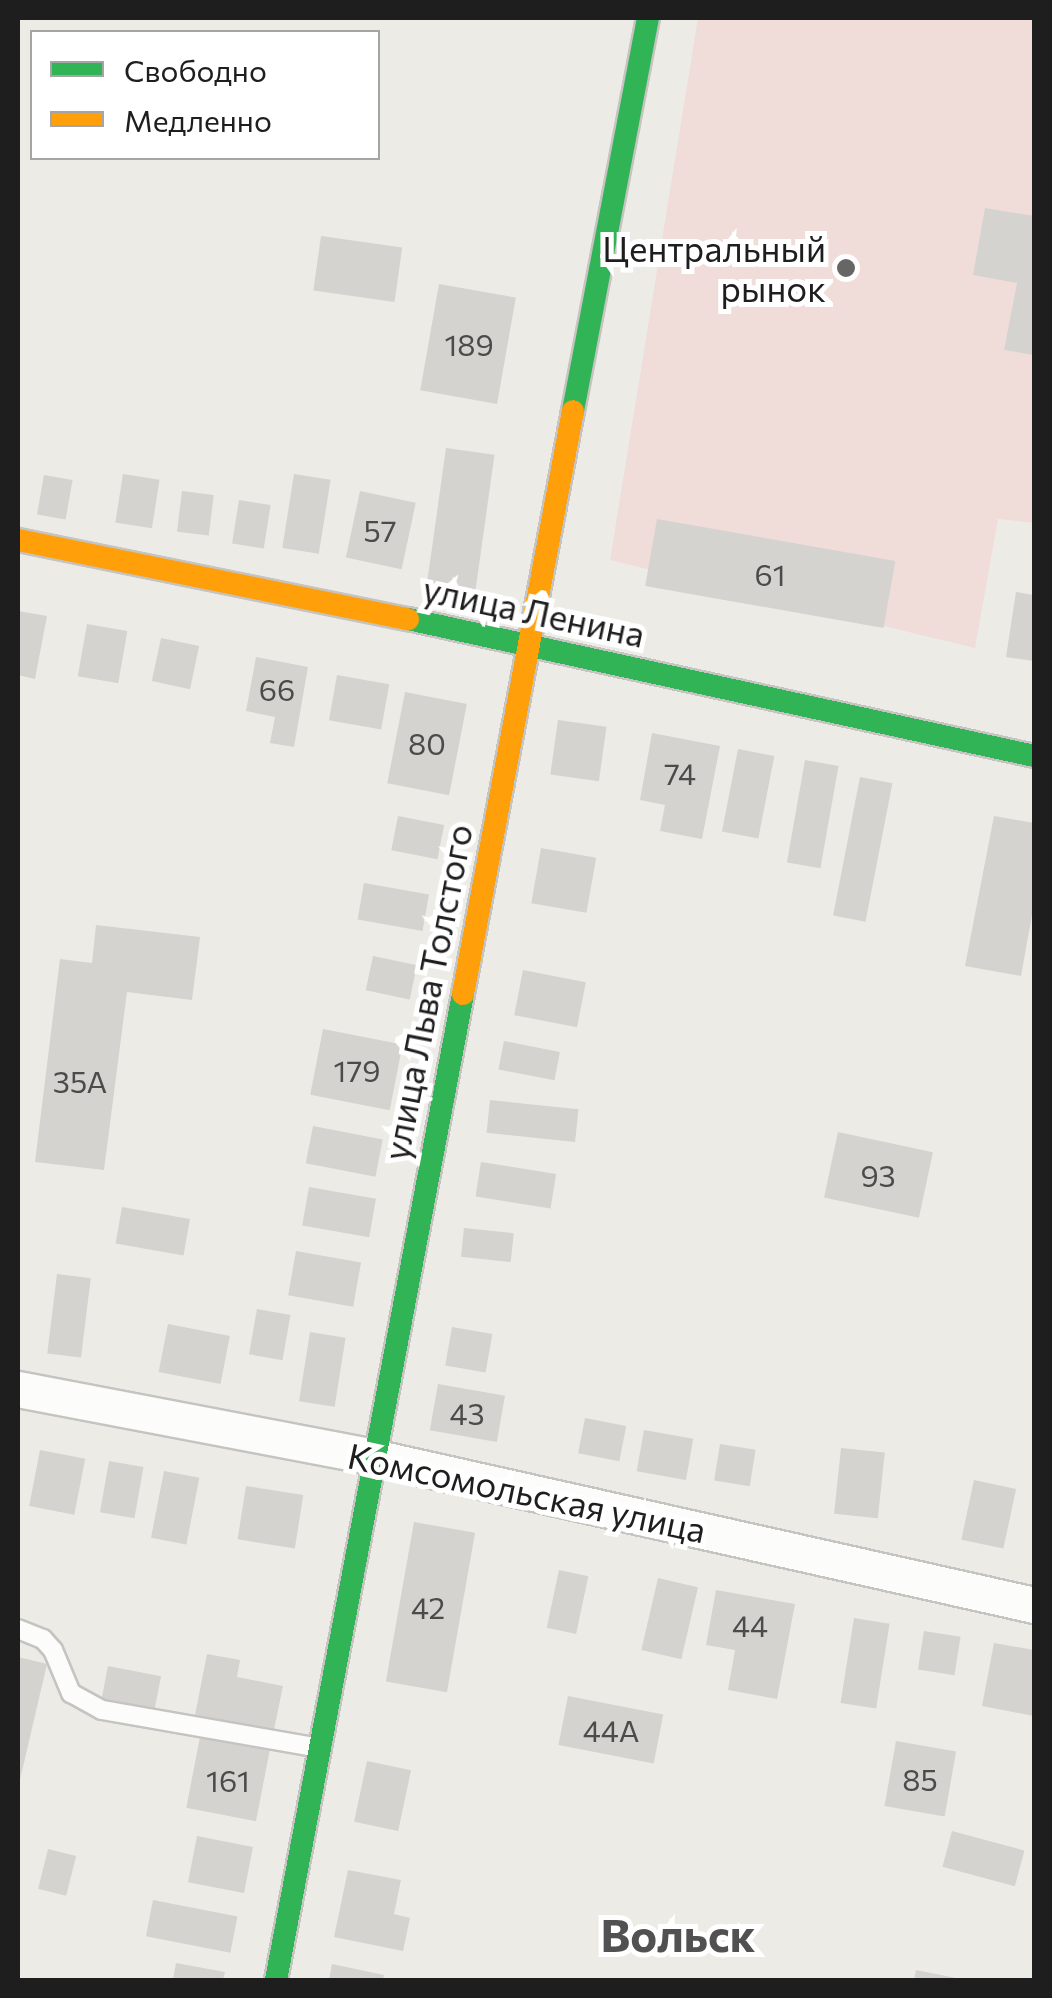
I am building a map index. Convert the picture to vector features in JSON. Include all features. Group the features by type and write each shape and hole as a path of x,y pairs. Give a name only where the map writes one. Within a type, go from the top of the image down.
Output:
{"street":[{"name":"улица Льва Толстого","path":"276,1980 648,18"},
{"name":"улица Ленина","path":"18,540 529,644 1034,756"},
{"name":"Комсомольская улица","path":"18,1389 373,1457 1034,1605"}],"lane":[{"path":"18,1629 42,1639 53,1650 71,1693 102,1710 319,1748"}],"shaded area":[{"name":"Центральный рынок","path":"698,18 1034,18 1034,523 998,519 975,648 610,560"}],"building":[{"path":"985,208 1034,216 1034,355 1004,350 1017,283 973,275"},
{"path":"321,236 402,247 395,302 313,290"},
{"path":"439,284 516,298 497,404 420,390"},
{"path":"446,448 495,455 475,591 427,585"},
{"path":"123,474 160,480 152,528 115,522"},
{"path":"294,474 331,480 319,554 282,548"},
{"path":"44,475 73,480 66,519 37,514"},
{"path":"182,491 214,495 209,536 177,532"},
{"path":"360,491 416,503 402,569 346,558"},
{"path":"239,500 271,505 264,548 232,543"},
{"path":"657,519 895,561 884,628 645,586"},
{"path":"1016,592 1034,595 1034,661 1006,657"},
{"path":"18,611 47,616 35,679 18,675"},
{"path":"87,624 127,631 118,683 78,676"},
{"path":"161,638 199,646 190,689 152,681"},
{"path":"256,657 308,667 294,747 270,743 275,717 246,711"},
{"path":"337,675 389,684 381,730 329,720"},
{"path":"405,692 467,704 449,795 387,783"},
{"path":"558,720 607,727 599,781 550,774"},
{"path":"652,733 720,746 702,839 660,831 665,805 640,800"},
{"path":"738,749 774,756 758,839 722,831"},
{"path":"805,760 838,766 820,868 787,862"},
{"path":"860,777 892,783 865,922 833,915"},
{"path":"398,816 444,825 437,859 391,850"},
{"path":"994,816 1034,823 1034,904 1021,976 965,966"},
{"path":"541,848 596,858 586,913 531,903"},
{"path":"364,883 429,894 423,931 358,919"},
{"path":"96,925 200,937 192,1000 127,992 104,1170 35,1162 60,959 92,963"},
{"path":"373,956 417,965 410,1000 366,990"},
{"path":"523,970 586,982 577,1027 514,1015"},
{"path":"323,1029 403,1044 390,1110 310,1095"},
{"path":"504,1041 560,1052 554,1080 498,1069"},
{"path":"490,1100 579,1109 575,1142 487,1133"},
{"path":"313,1126 383,1140 375,1177 306,1163"},
{"path":"838,1132 933,1152 919,1218 824,1198"},
{"path":"481,1162 556,1174 551,1208 476,1197"},
{"path":"309,1187 376,1199 369,1237 302,1225"},
{"path":"122,1207 190,1219 184,1255 116,1243"},
{"path":"464,1228 514,1233 511,1262 461,1257"},
{"path":"296,1251 361,1262 353,1307 288,1295"},
{"path":"57,1274 91,1278 81,1358 47,1353"},
{"path":"257,1309 290,1315 282,1360 249,1354"},
{"path":"168,1324 230,1336 220,1384 159,1372"},
{"path":"452,1327 492,1334 486,1373 445,1365"},
{"path":"310,1332 346,1338 335,1407 299,1401"},
{"path":"438,1384 505,1396 497,1442 430,1430"},
{"path":"585,1418 626,1426 619,1461 578,1453"},
{"path":"644,1430 693,1439 686,1480 637,1471"},
{"path":"720,1444 756,1450 750,1486 714,1481"},
{"path":"841,1448 885,1453 878,1518 834,1514"},
{"path":"40,1450 85,1459 74,1515 29,1506"},
{"path":"109,1461 143,1467 134,1518 100,1512"},
{"path":"164,1471 199,1478 186,1545 151,1538"},
{"path":"974,1480 1016,1489 1003,1549 961,1540"},
{"path":"246,1486 303,1495 295,1548 238,1539"},
{"path":"414,1522 475,1533 447,1692 386,1682"},
{"path":"559,1570 588,1576 576,1634 547,1628"},
{"path":"658,1578 698,1587 681,1659 641,1650"},
{"path":"716,1590 795,1604 777,1699 728,1690 735,1650 706,1645"},
{"path":"854,1618 890,1624 876,1709 841,1703"},
{"path":"924,1631 961,1637 954,1675 918,1670"},
{"path":"994,1643 1034,1650 1034,1716 982,1706"},
{"path":"207,1654 240,1660 237,1677 283,1686 274,1730 195,1715"},
{"path":"18,1657 47,1664 19,1784 18,1783"},
{"path":"108,1666 161,1676 155,1710 102,1699"},
{"path":"568,1696 663,1715 654,1764 558,1745"},
{"path":"200,1737 270,1751 256,1821 186,1808"},
{"path":"896,1741 956,1752 945,1817 885,1806"},
{"path":"367,1761 411,1770 398,1831 354,1822"},
{"path":"952,1831 1024,1850 1015,1886 942,1867"},
{"path":"197,1836 253,1847 244,1893 188,1882"},
{"path":"48,1849 76,1856 66,1896 38,1889"},
{"path":"348,1870 401,1880 394,1914 410,1918 403,1951 334,1937"},
{"path":"153,1900 237,1916 230,1953 146,1936"},
{"path":"176,1963 225,1972 223,1980 173,1980"},
{"path":"332,1964 384,1975 383,1980 329,1980"},
{"path":"916,1970 961,1979 961,1980 914,1980"}],"traffic: fast":[{"path":"573,411 648,18"},
{"path":"408,619 1034,756"},
{"path":"276,1980 463,994"}],"traffic: slow":[{"path":"463,994 573,411"},
{"path":"18,540 408,619"}],"place":[{"name":"Центральный рынок","path":"846,268"}],"district":[{"name":"Вольск","path":"678,1934"}]}
